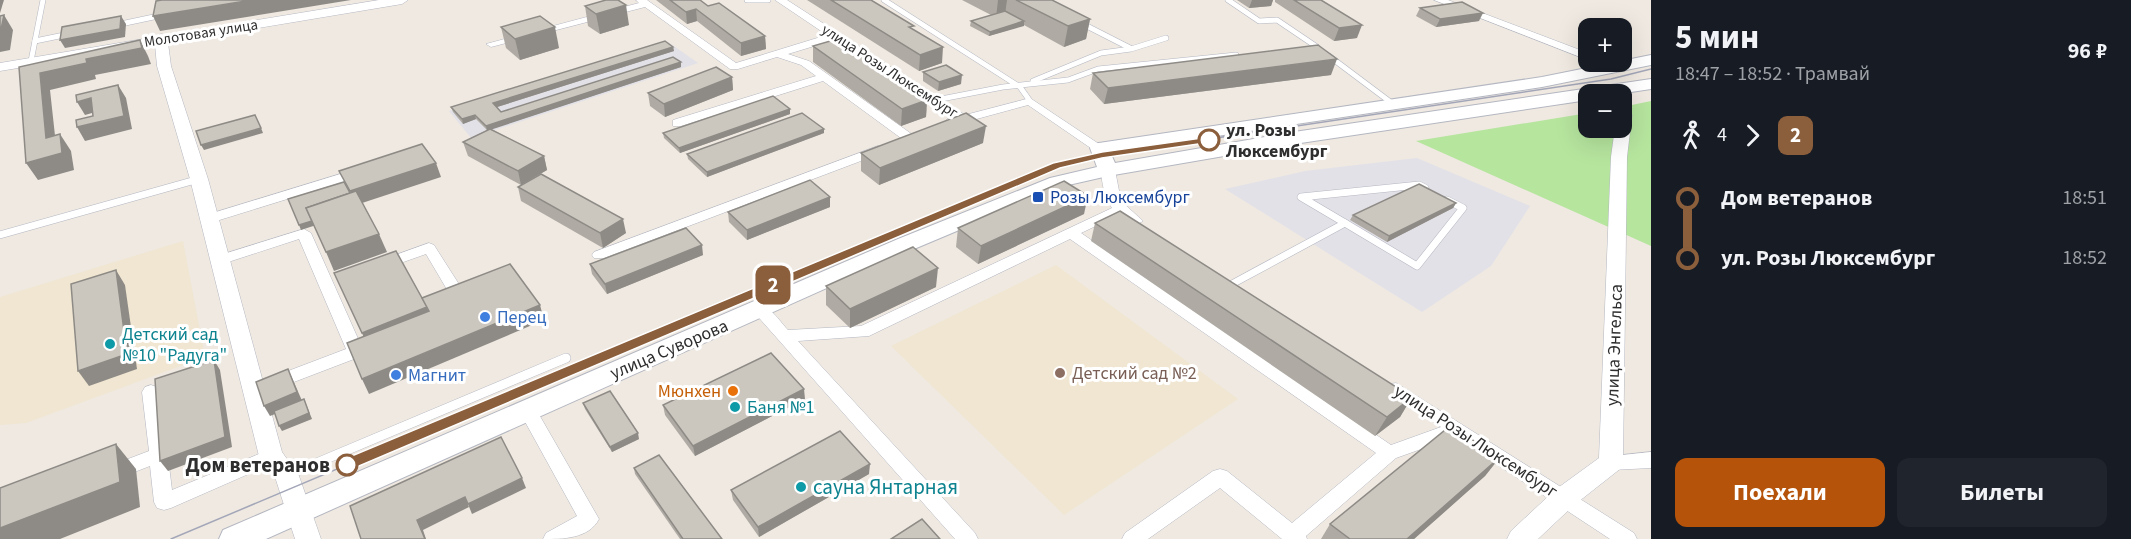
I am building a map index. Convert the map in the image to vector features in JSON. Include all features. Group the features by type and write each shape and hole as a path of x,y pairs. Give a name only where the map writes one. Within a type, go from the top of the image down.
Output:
{"main road":[{"path":"1632,64 1651,60"},
{"path":"1104,159 1393,104 1592,72"},
{"path":"1632,88 1651,84"},
{"path":"1104,159 1294,138 1578,97"},
{"name":"улица Суворова","path":"234,539 906,244 1057,182 1104,159"}],"street":[{"name":"Молотовая улица","path":"0,67 161,38 402,0"},
{"name":"улица Розы Люксембург","path":"780,0 962,118 1030,101"},
{"path":"1439,0 1578,53"},
{"path":"491,44 643,2 734,67 836,36"},
{"path":"161,38 164,66 199,179 271,456 287,476 308,539"},
{"path":"599,255 903,140 805,63 778,54"},
{"path":"677,123 824,77"},
{"path":"1030,101 1104,159 1108,190 1119,210 1147,228"},
{"path":"941,126 962,118"},
{"name":"улица Энгельса","path":"1611,462 1621,138"},
{"path":"208,219 375,168"},
{"path":"783,336 863,332 1119,210"},
{"path":"219,260 304,232 333,283 356,352 254,392"},
{"path":"1071,233 1389,453"},
{"path":"361,272 429,248 454,289"},
{"path":"1228,280 1252,296"},
{"path":"760,310 968,539"},
{"name":"улица Розы Люксембург","path":"1379,378 1627,539"},
{"path":"151,392 164,502 271,456"},
{"path":"526,409 589,519 554,539"},
{"path":"1132,539 1220,477 1295,537 1389,453 1457,429"},
{"path":"96,479 159,455"},
{"path":"1520,539 1564,498 1611,462 1651,460"}],"lane":[{"path":"31,61 43,0"},
{"path":"747,0 768,0"},
{"path":"884,0 1020,87 1030,101"},
{"path":"1228,0 1259,21 1277,20 1393,104"},
{"path":"104,27 172,14"},
{"path":"1073,19 1131,49"},
{"path":"35,41 81,32"},
{"path":"1020,87 1101,53 1131,49 1166,38"},
{"path":"1307,48 1317,47"},
{"path":"936,100 1003,87 1020,87 1068,80 1098,69 1241,55"},
{"path":"0,234 199,179"},
{"path":"1419,185 1463,208 1417,266 1345,223 1301,197 1419,185"},
{"path":"1228,280 1345,223"},
{"path":"287,476 566,358"}],"shaded area":[{"path":"668,42 698,63 471,138 449,111"},
{"path":"1417,158 1530,206 1491,266 1422,312 1225,189 1305,171"},
{"path":"183,241 205,357 26,423 0,425 0,297"},
{"name":"Детский сад №2","path":"1056,265 1238,399 1064,515 891,346"}],"green space":[{"path":"1651,101 1651,246 1416,141 1578,115 1578,138 1632,138 1632,105"}],"building":[{"path":"252,0 153,16 156,1"},
{"path":"606,0 618,0 626,5 596,14 585,6"},
{"path":"670,0 700,0 708,6 719,3 765,36 741,43 696,9 686,12"},
{"path":"831,0 871,0 914,26 909,27 943,47 920,55"},
{"path":"1016,0 1052,0 1090,19 1068,26"},
{"path":"1294,0 1321,0 1362,25 1339,28"},
{"path":"1462,2 1483,13 1440,19 1420,8"},
{"path":"1005,11 1024,21 990,32 971,21"},
{"path":"4,15 0,34 0,16"},
{"path":"121,16 120,29 60,40 62,27"},
{"path":"540,16 555,27 515,39 501,27"},
{"path":"837,39 927,100 902,109 813,46"},
{"path":"140,40 142,48 86,59 87,63 40,73 46,138 60,134 62,153 26,163 19,67"},
{"path":"665,41 673,47 493,103 501,112 673,57 681,62 486,126 475,115 462,119 451,107"},
{"path":"1318,45 1337,59 1108,88 1093,73"},
{"path":"946,65 962,75 939,82 923,72"},
{"path":"716,67 732,77 664,104 648,93"},
{"path":"118,85 124,116 77,127 76,120 93,116 91,98 77,102 76,95"},
{"path":"773,96 790,109 679,148 663,133"},
{"path":"802,113 824,129 707,172 687,154"},
{"path":"966,113 986,126 880,168 861,153"},
{"path":"255,115 261,128 201,145 196,131"},
{"path":"490,129 544,156 518,171 463,142"},
{"path":"422,144 436,163 350,191 339,171"},
{"path":"541,174 623,219 600,233 518,187"},
{"path":"810,180 830,197 747,230 728,212"},
{"path":"1064,181 1088,196 981,246 958,228"},
{"path":"344,182 350,193 306,208 312,221 299,225 288,199"},
{"path":"1419,184 1456,203 1389,236 1353,215"},
{"path":"356,191 379,234 326,252 306,208"},
{"path":"1120,211 1412,397 1387,417 1095,223"},
{"path":"686,228 702,245 605,284 590,264"},
{"path":"913,247 938,268 850,309 826,286"},
{"path":"396,251 427,307 362,333 334,273"},
{"path":"510,264 540,305 362,379 347,343 429,311 422,298"},
{"name":"Детский сад №10 \"Радуга\"","path":"116,270 127,354 78,371 71,284"},
{"name":"Баня №1","path":"771,353 804,389 693,446 663,405"},
{"path":"214,360 225,437 160,461 155,379"},
{"path":"288,369 297,392 264,406 256,382"},
{"path":"610,391 638,433 610,447 583,403"},
{"path":"304,399 309,413 279,426 274,411"},
{"path":"1450,426 1500,457 1407,539 1350,539 1330,524"},
{"name":"сауна Янтарная","path":"840,431 870,464 758,527 731,490"},
{"path":"501,437 522,478 468,504 465,497 417,520 425,539 361,539 350,506"},
{"path":"116,444 120,482 0,528 0,488"},
{"path":"659,455 722,539 683,539 634,468"},
{"path":"922,519 940,539 891,539"}],"tram line":[{"path":"171,539 1056,166 1102,155 1611,79 1651,69"},
{"name":"2","path":"347,465 1056,166 1102,155 1209,140"}],"place":[{"name":"ул. Розы Люксембург","path":"1209,140"},
{"name":"Розы Люксембург","path":"1038,197"},
{"name":"Перец","path":"485,317"},
{"name":"Детский сад №10 \"Радуга\"","path":"110,344"},
{"name":"Детский сад №2","path":"1060,373"},
{"name":"Магнит","path":"396,375"},
{"name":"Мюнхен","path":"733,391"},
{"name":"Баня №1","path":"735,407"},
{"name":"Дом ветеранов","path":"347,465"},
{"name":"сауна Янтарная","path":"801,487"}]}
